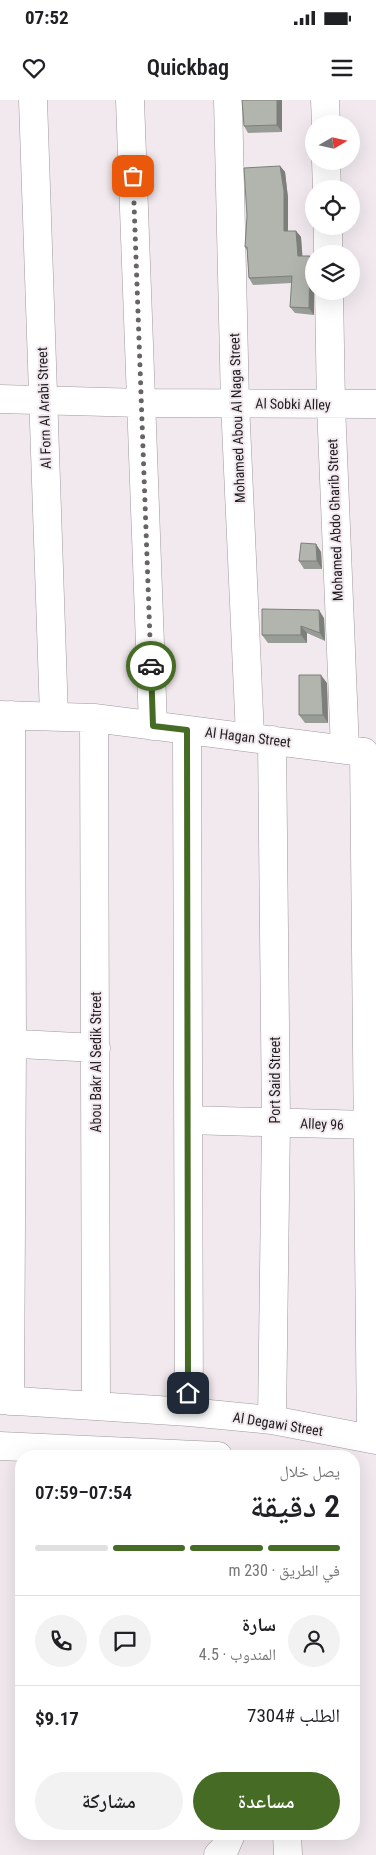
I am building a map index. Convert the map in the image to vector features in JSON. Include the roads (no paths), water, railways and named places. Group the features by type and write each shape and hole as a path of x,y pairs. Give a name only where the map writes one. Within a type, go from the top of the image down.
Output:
{"street":[{"name":"Al Forn Al Arabi Street","path":"33,100 54,716"},
{"path":"130,100 153,726"},
{"name":"Mohamed Abou Al Naga Street","path":"228,100 235,403 261,738"},
{"path":"325,100 326,115"},
{"name":"Mohamed Abdo Gharib Street","path":"329,300 331,405 361,752 373,1440"},
{"name":"Al Sobki Alley","path":"0,399 141,403 376,404"},
{"path":"5,715 5,1401"},
{"name":"Al Hagan Street","path":"5,715 94,718 361,752"},
{"name":"Abou Bakr Al Sedik Street","path":"94,718 96,1406"},
{"path":"187,730 188,1412"},
{"name":"Port Said Street","path":"261,738 276,1123 272,1420"},
{"path":"6,1043 96,1048"},
{"name":"Alley 96","path":"188,1120 367,1125"},
{"name":"Al Degawi Street","path":"5,1401 188,1412 272,1420 373,1440"},
{"path":"0,1446 21,1450"},
{"path":"218,1855 225,1848 228,1840"},
{"path":"287,1840 288,1855"}]}
